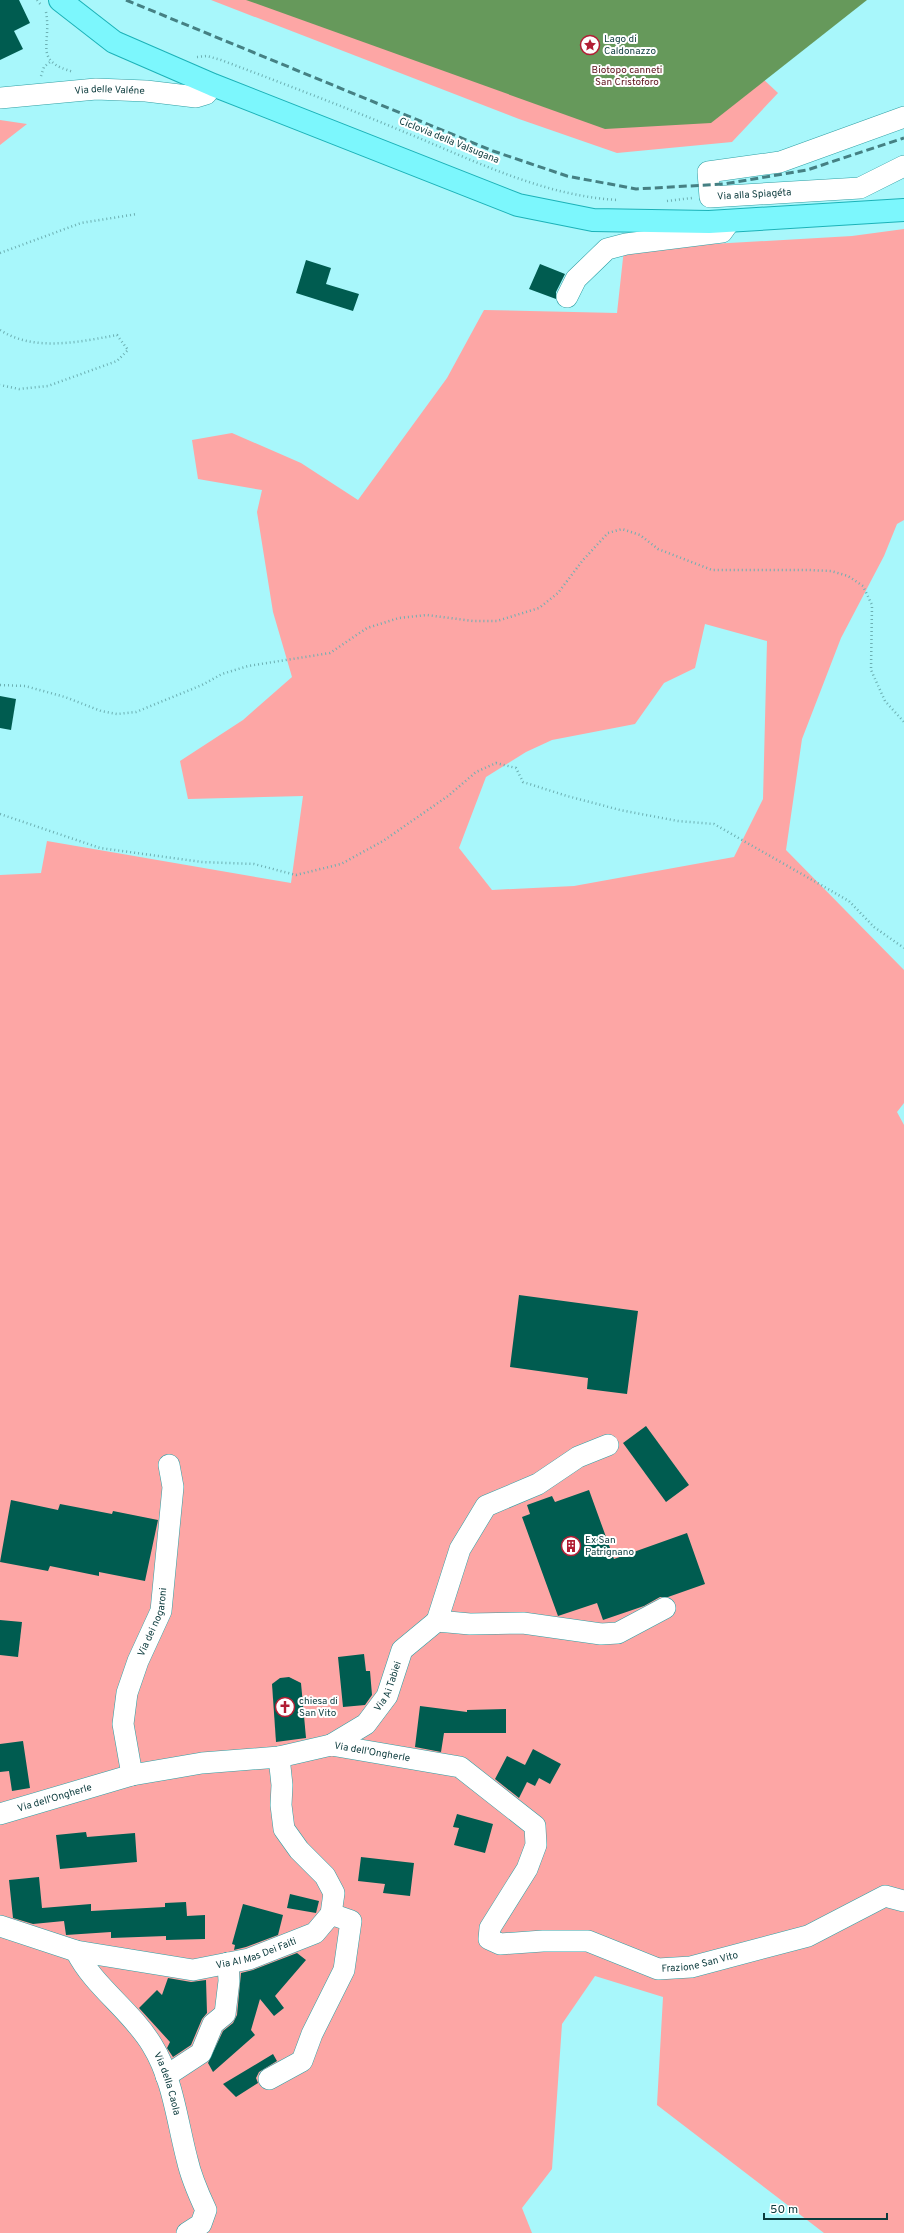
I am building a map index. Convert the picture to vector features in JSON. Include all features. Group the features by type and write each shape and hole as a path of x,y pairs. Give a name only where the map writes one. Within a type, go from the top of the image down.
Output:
{"main road":[{"path":"61,1 114,42 213,85 518,206 593,220 730,221 904,210"}],"street":[{"name":"Via delle Valéne","path":"0,98 96,89 146,91 196,97 206,94 213,85"},
{"name":"Via alla Spiagéta","path":"860,188 710,196 708,172 780,162 904,117"},
{"path":"845,214 860,188 904,166"},
{"path":"567,297 576,279 607,248 626,244 722,232 730,221"},
{"path":"608,1445 578,1457 538,1484 486,1506 460,1549 437,1621 470,1624 523,1624 601,1634 618,1633 665,1608"},
{"name":"Via dei nogaroni","path":"132,1775 123,1724 126,1693 138,1661 161,1611 173,1487 169,1465"},
{"name":"Via Ai Tabiei","path":"331,1745 366,1724 387,1696 402,1650 437,1621"},
{"name":"Via dell'Ongherle","path":"0,1814 132,1775 202,1763 279,1757 331,1745 460,1767 535,1826 536,1846 527,1869 490,1928 489,1938"},
{"path":"269,2079 302,2061 312,2034 344,1970 351,1921 331,1914 334,1893 325,1876 299,1850 284,1829 279,1757"},
{"name":"Frazione San Vito","path":"489,1938 500,1944 543,1941 588,1941 658,1969 691,1967 808,1936 885,1896 904,1901"},
{"name":"Via Al Mas Dei Faiti","path":"0,1926 76,1951 193,1970 249,1959 315,1933 331,1914"},
{"name":"Via della Caola","path":"76,1951 84,1968 119,2004 152,2045 166,2076 187,2159 206,2210 201,2224 187,2233"},
{"path":"166,2076 201,2053 213,2024 225,2014 229,1981 228,1963"}],"path":[{"path":"37,0 46,10 48,24 46,51 50,62"},
{"name":"Ciclovia della Valsugana","path":"191,57 207,56 221,60 328,100 482,165 547,187 605,199 620,200"},
{"path":"665,201 710,196"},
{"path":"0,253 81,223 137,214"},
{"path":"0,330 10,336 34,342 51,344 117,335 128,350 117,361 48,386 19,389 0,385"},
{"path":"0,685 25,686 65,697 101,711 117,714 136,712 202,685 222,674 248,666 330,653 366,628 399,618 427,615 497,622 539,608 558,593 608,533 622,530 640,535 658,549 712,570 816,570 848,576 863,586 872,605 871,670 884,702 904,722"},
{"path":"0,814 100,848 202,862 254,864 296,875 341,864 383,842 448,796 476,772 496,763 516,768 523,782 567,796 678,821 714,824 849,901 874,927 904,948"}],"green space":[{"name":"Lago di Caldonazzo","path":"211,0 678,0 778,93 732,142 617,153 519,119"},
{"path":"0,120 27,124 0,145"},
{"path":"904,229 904,520 897,524 884,556 841,638 802,739 786,850 904,970 904,1103 897,1112 904,1125 904,2233 824,2233 657,2105 663,1997 595,1976 562,2024 552,2169 522,2208 532,2233 0,2233 0,875 41,873 47,841 291,883 303,796 188,799 180,761 243,720 292,677 273,612 257,512 262,490 198,479 192,440 232,433 301,463 358,500 447,378 484,310 617,313 624,249 852,236","holes":["705,624 767,641 763,799 734,857 574,886 492,890 459,848 486,777 526,752 552,740 635,724 664,683 695,668"]}],"shaded area":[{"name":"Lago di Caldonazzo","path":"246,0 867,0 711,123 605,129"}],"building":[{"path":"0,0 19,0 30,23 14,31 23,49 0,60"},
{"path":"306,260 331,268 326,284 359,294 353,311 296,293"},
{"path":"540,264 565,274 556,292 556,299 529,289"},
{"path":"0,696 16,699 11,730 0,728"},
{"path":"519,1295 638,1311 627,1394 587,1389 588,1378 510,1367"},
{"path":"646,1426 689,1485 666,1502 623,1443"},
{"name":"Ex San Patrignano","path":"589,1490 614,1559 687,1533 705,1584 668,1597 660,1597 644,1606 603,1620 597,1603 558,1616 522,1517 530,1514 527,1505 552,1496 555,1502"},
{"path":"11,1500 58,1510 60,1504 112,1514 113,1511 158,1520 145,1581 99,1572 99,1576 50,1566 48,1571 0,1562"},
{"path":"0,1620 22,1622 18,1657 0,1655"},
{"path":"364,1654 366,1671 370,1671 372,1695 365,1705 343,1707 338,1657"},
{"name":"chiesa di San Vito","path":"289,1677 301,1683 306,1738 276,1742 272,1684 280,1678"},
{"path":"420,1706 467,1712 467,1710 506,1709 506,1733 444,1733 441,1752 415,1747"},
{"path":"23,1741 30,1788 12,1791 9,1771 0,1772 0,1744"},
{"path":"533,1749 561,1764 550,1784 539,1778 535,1786 527,1782 519,1798 495,1779 507,1756 525,1765"},
{"path":"457,1814 493,1824 485,1853 454,1845 459,1828 453,1827"},
{"path":"86,1832 87,1837 135,1833 137,1862 60,1869 56,1835"},
{"path":"361,1857 414,1863 410,1896 383,1893 385,1884 358,1881"},
{"path":"39,1877 42,1908 91,1904 91,1911 165,1907 165,1903 186,1902 187,1916 205,1915 205,1939 166,1940 166,1936 111,1938 111,1932 66,1935 64,1921 33,1924 13,1918 9,1880"},
{"path":"290,1894 319,1901 316,1913 287,1908"},
{"path":"243,1904 283,1915 278,1935 234,1950 235,1945 232,1944"},
{"path":"297,1953 306,1960 275,1996 284,2008 274,2016 260,1999 251,2030 255,2035 213,2072 208,2063 223,2031 233,2023 237,2015 241,1973 253,1970"},
{"path":"168,1978 191,1982 206,1980 207,2013 202,2019 191,2045 173,2057 167,2048 170,2042 139,2008 157,1990 162,1995"},
{"path":"273,2054 277,2061 259,2072 256,2078 258,2083 236,2097 223,2084"}],"railway":[{"path":"126,0 493,151 567,176 636,189 724,184 807,170 904,138"}],"place":[{"name":"Lago di Caldonazzo","path":"590,45"},
{"name":"Ex San Patrignano","path":"571,1546"},
{"name":"chiesa di San Vito","path":"285,1707"}],"park label":[{"name":"Biotopo canneti San Cristoforo","path":"627,76"}]}
